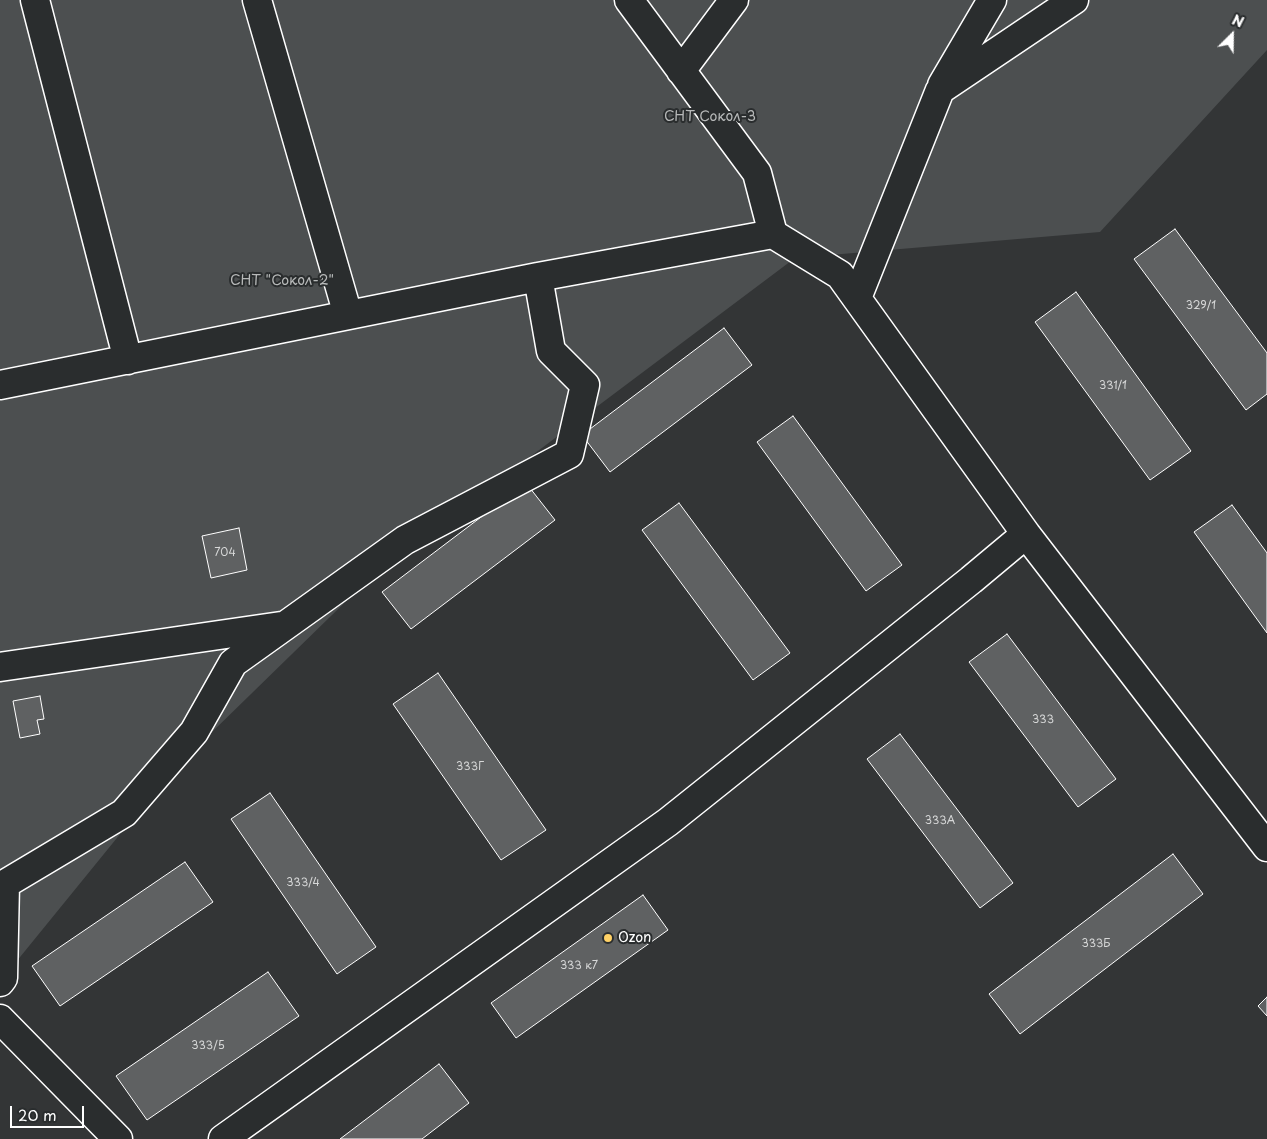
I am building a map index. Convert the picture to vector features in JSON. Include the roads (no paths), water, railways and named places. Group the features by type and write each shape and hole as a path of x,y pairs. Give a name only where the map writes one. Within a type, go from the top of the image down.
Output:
{"street":[{"path":"36,0 128,360"},
{"path":"257,0 348,315"},
{"path":"629,0 757,173 773,234"},
{"path":"681,71 734,0"},
{"path":"857,298 940,90 992,0"},
{"path":"940,90 1074,0"},
{"path":"0,385 538,277 773,234 840,275 1026,534 1267,847"},
{"path":"0,982 3,978 2,884 124,813 194,732 233,664 405,540 569,454 585,385 551,351 538,277"},
{"path":"222,1139 668,822 956,593 1026,534"},
{"path":"0,666 285,626"},
{"path":"221,635 233,664"},
{"path":"0,1019 118,1139"}],"place":[{"name":"Ozon","path":"608,938"}],"park label":[{"name":"СНТ Сокол-3","path":"710,117"},
{"name":"СНТ \"Сокол-2\"","path":"282,281"}]}
